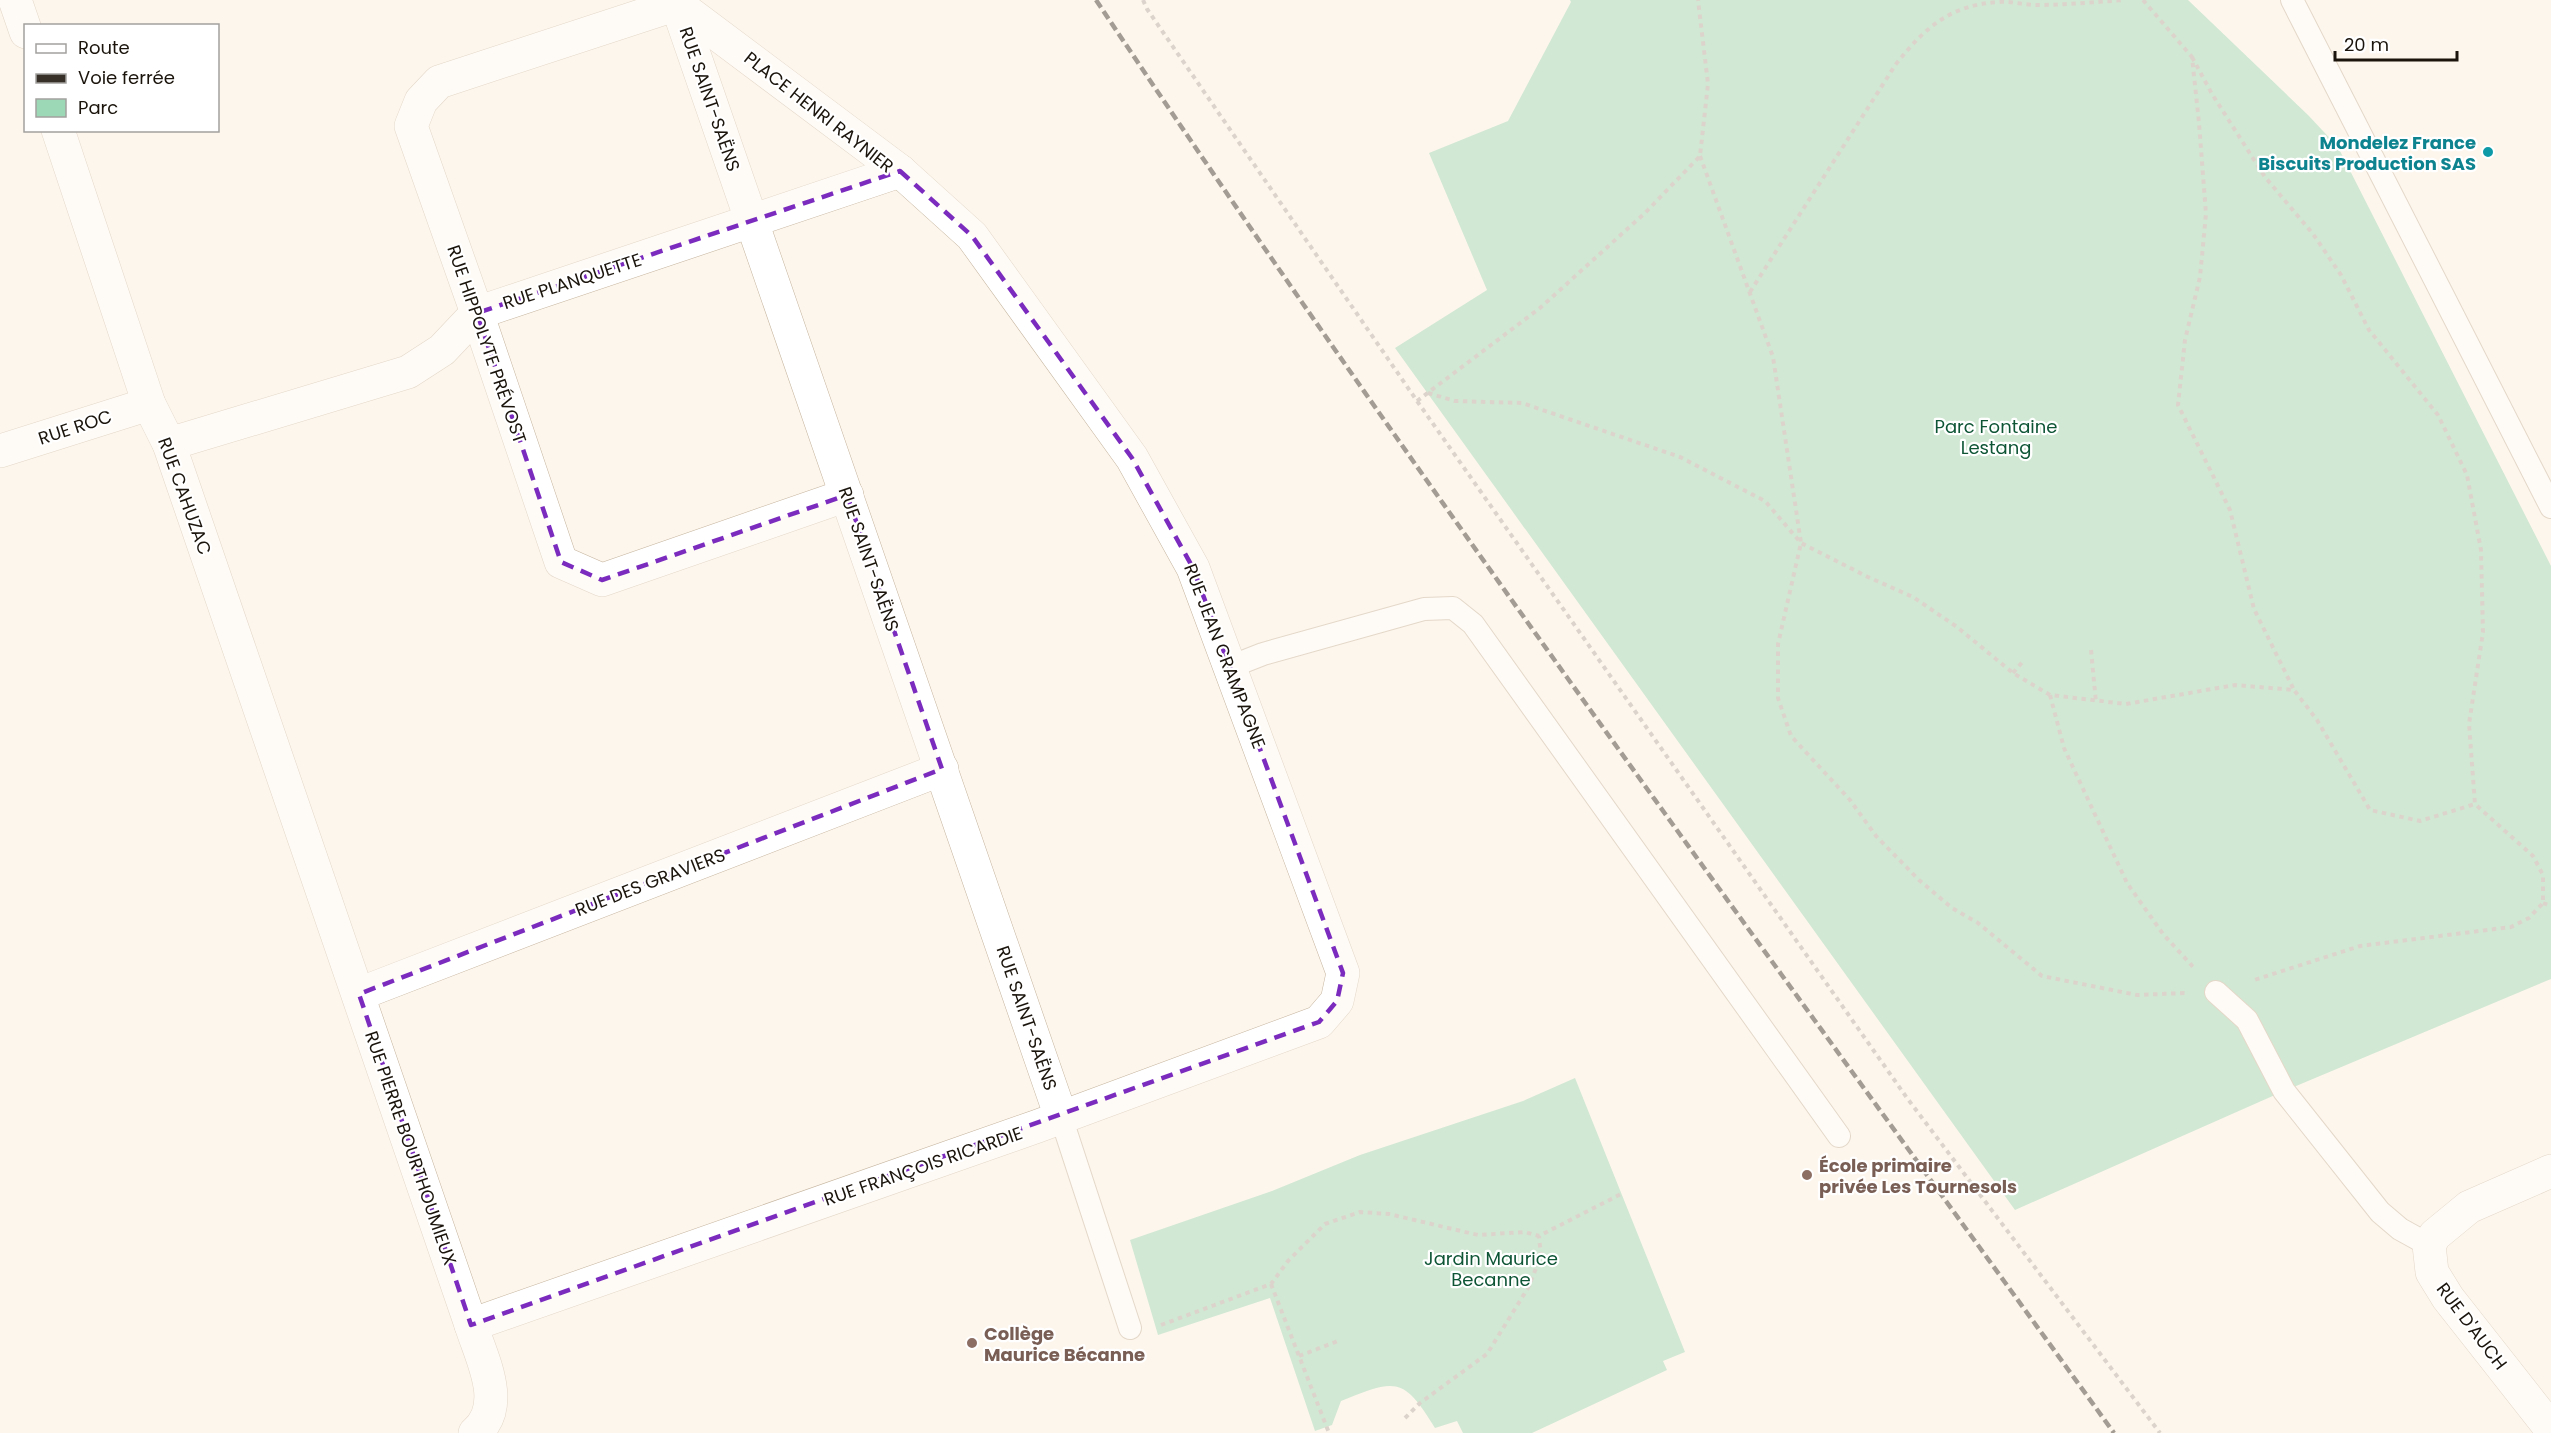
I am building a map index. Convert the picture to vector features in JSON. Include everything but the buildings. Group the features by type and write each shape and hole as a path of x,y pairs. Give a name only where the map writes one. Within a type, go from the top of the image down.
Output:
{"street":[{"path":"15,0 24,26"},
{"name":"PLACE HENRI RAYNIER","path":"676,2 900,171"},
{"name":"RUE SAINT-SAËNS","path":"676,2 1061,1117"},
{"name":"RUE HIPPOLYTE PRÉVOST","path":"676,2 440,82 421,101 411,126 561,562 602,580 847,495"},
{"name":"RUE CAHUZAC","path":"59,132 149,404 169,444 313,861"},
{"name":"PLACE HENRI RAYNIER","path":"753,222 900,171"},
{"name":"RUE JEAN CRAMPAGNE","path":"900,171 972,236 1132,458 1193,568 1343,973"},
{"name":"RUE PLANQUETTE","path":"169,444 408,372 442,350 477,313 753,222"},
{"name":"RUE ROC","path":"0,451 149,404"},
{"name":"RUE DES GRAVIERS","path":"359,994 942,770"},
{"name":"RUE PIERRE BOURTHOUMIEUX","path":"313,861 491,1388 492,1404 475,1433"},
{"name":"RUE FRANÇOIS RICARDIE","path":"471,1325 1061,1117 1319,1022 1337,1001 1343,973"},
{"path":"2429,1245 2435,1235 2469,1207 2551,1172"},
{"name":"RUE D'AUCH","path":"2429,1245 2432,1272 2448,1298 2551,1429"}],"lane":[{"path":"2292,0 2551,507"},
{"path":"1230,667 1263,654 1424,609 1453,608 1463,614 1473,624 1839,1136"},
{"path":"2216,992 2247,1020 2284,1091 2380,1212 2400,1229 2429,1245"},
{"path":"1061,1117 1130,1328"}],"path":[{"path":"1143,0 1417,401 1907,1098 2160,1433"},
{"path":"1698,0 1708,84 1700,156 1773,357 1801,543 1778,644 1778,698 1791,735 1850,800 1876,836 1919,880 1952,908 1978,923 2042,976 2137,995 2216,992 2360,946 2511,927 2529,918 2543,903 2543,875 2533,856 2475,804 2469,724 2483,632 2481,550 2467,475 2438,415 2369,330 2341,275 2313,234 2265,177 2212,94 2192,57 2143,0"},
{"path":"1750,292 1896,64 1918,36 1940,19 1964,8 1999,2 2035,5 2124,0"},
{"path":"2192,57 2206,214 2200,277 2185,340 2178,405 2230,510 2254,609 2295,690 2317,720 2370,810 2420,821 2475,804"},
{"path":"1417,401 1540,308 1645,213 1700,156"},
{"path":"1428,393 1455,401 1522,403 1680,457 1765,501 1801,543 1913,597 1957,627 2013,674 2050,695 2126,704 2235,685 2295,690"},
{"path":"2091,650 2096,702"},
{"path":"2013,674 2024,660"},
{"path":"2050,695 2064,748 2127,883 2163,934 2216,992"},
{"path":"2543,903 2551,906"},
{"path":"1156,1326 1271,1284 1288,1261 1325,1224 1360,1212 1389,1214 1478,1235 1525,1232 1539,1236 1620,1194"},
{"path":"1405,1418 1420,1403 1487,1354 1528,1288 1541,1256 1539,1236"},
{"path":"1271,1284 1329,1433"},
{"path":"1299,1356 1338,1341"}],"highlighted area":[{"path":"900,171 972,236 1132,458 1193,568 1343,973 1337,1001 1319,1022 471,1325 359,994 942,769 847,495 602,580 561,562 477,313"}],"green space":[{"name":"Parc Fontaine Lestang","path":"1570,0 2188,0 2308,115 2338,147 2551,566 2551,979 2284,1091 2015,1210 1395,348 1487,290 1429,153 1508,121 1571,2"},
{"name":"Jardin Maurice Becanne","path":"1575,1078 1685,1352 1663,1361 1667,1370 1532,1433 1463,1433 1457,1421 1435,1428 1415,1399 1406,1391 1386,1386 1341,1401 1332,1425 1315,1431 1270,1298 1158,1335 1130,1240 1272,1191 1360,1155 1523,1101"}],"railway":[{"path":"1096,0 1219,182 1470,542 2114,1433"}],"place":[{"name":"Mondelez France Biscuits Production SAS","path":"2488,152"},
{"name":"École primaire privée Les Tournesols","path":"1807,1175"},
{"name":"Collège Maurice Bécanne","path":"972,1343"}]}
